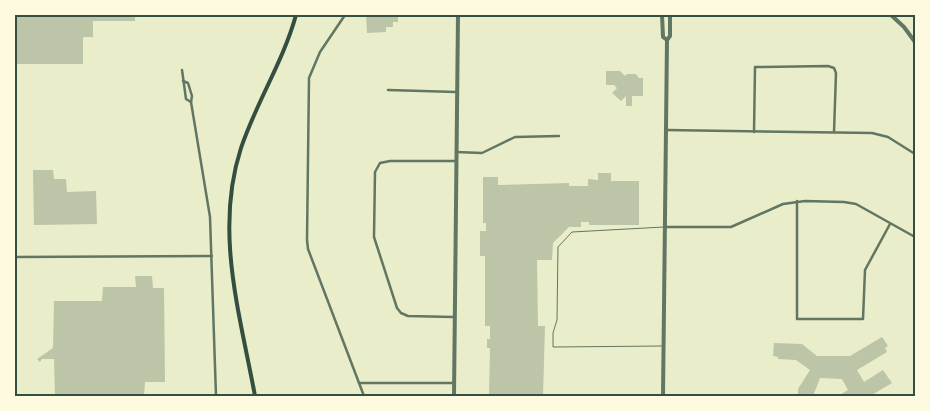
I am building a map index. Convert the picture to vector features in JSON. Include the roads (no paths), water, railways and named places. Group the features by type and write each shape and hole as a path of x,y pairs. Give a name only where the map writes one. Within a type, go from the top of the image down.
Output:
{"main road":[{"path":"255,396 229,255 228,233 231,189 235,167 248,129 271,82 296,15"}],"street":[{"path":"345,15 320,52 310,78 307,240 333,316 364,396"},
{"path":"454,396 453,317 458,15"},
{"path":"662,15 663,37 667,40"},
{"path":"664,396 667,40 670,36 670,15"},
{"path":"891,15 904,27 915,42"},
{"path":"754,132 755,67 828,66 834,68 836,74 834,132"},
{"path":"182,70 186,99 191,102"},
{"path":"183,81 188,83 192,96 191,102 206,188 212,256 216,396"},
{"path":"388,90 456,92"},
{"path":"666,130 880,134 894,140 915,154"},
{"path":"455,152 482,153 515,136 559,136"},
{"path":"453,317 408,316 401,313 394,300 374,233 375,172 380,163 390,161 455,161"},
{"path":"665,227 731,227 782,204 797,201 850,202 915,237"},
{"path":"797,201 797,319 863,319 865,270 890,224"},
{"path":"15,257 212,256"},
{"path":"359,383 453,383"}],"lane":[{"path":"664,346 553,348 553,333 557,320 558,248 572,232 665,227"}]}
